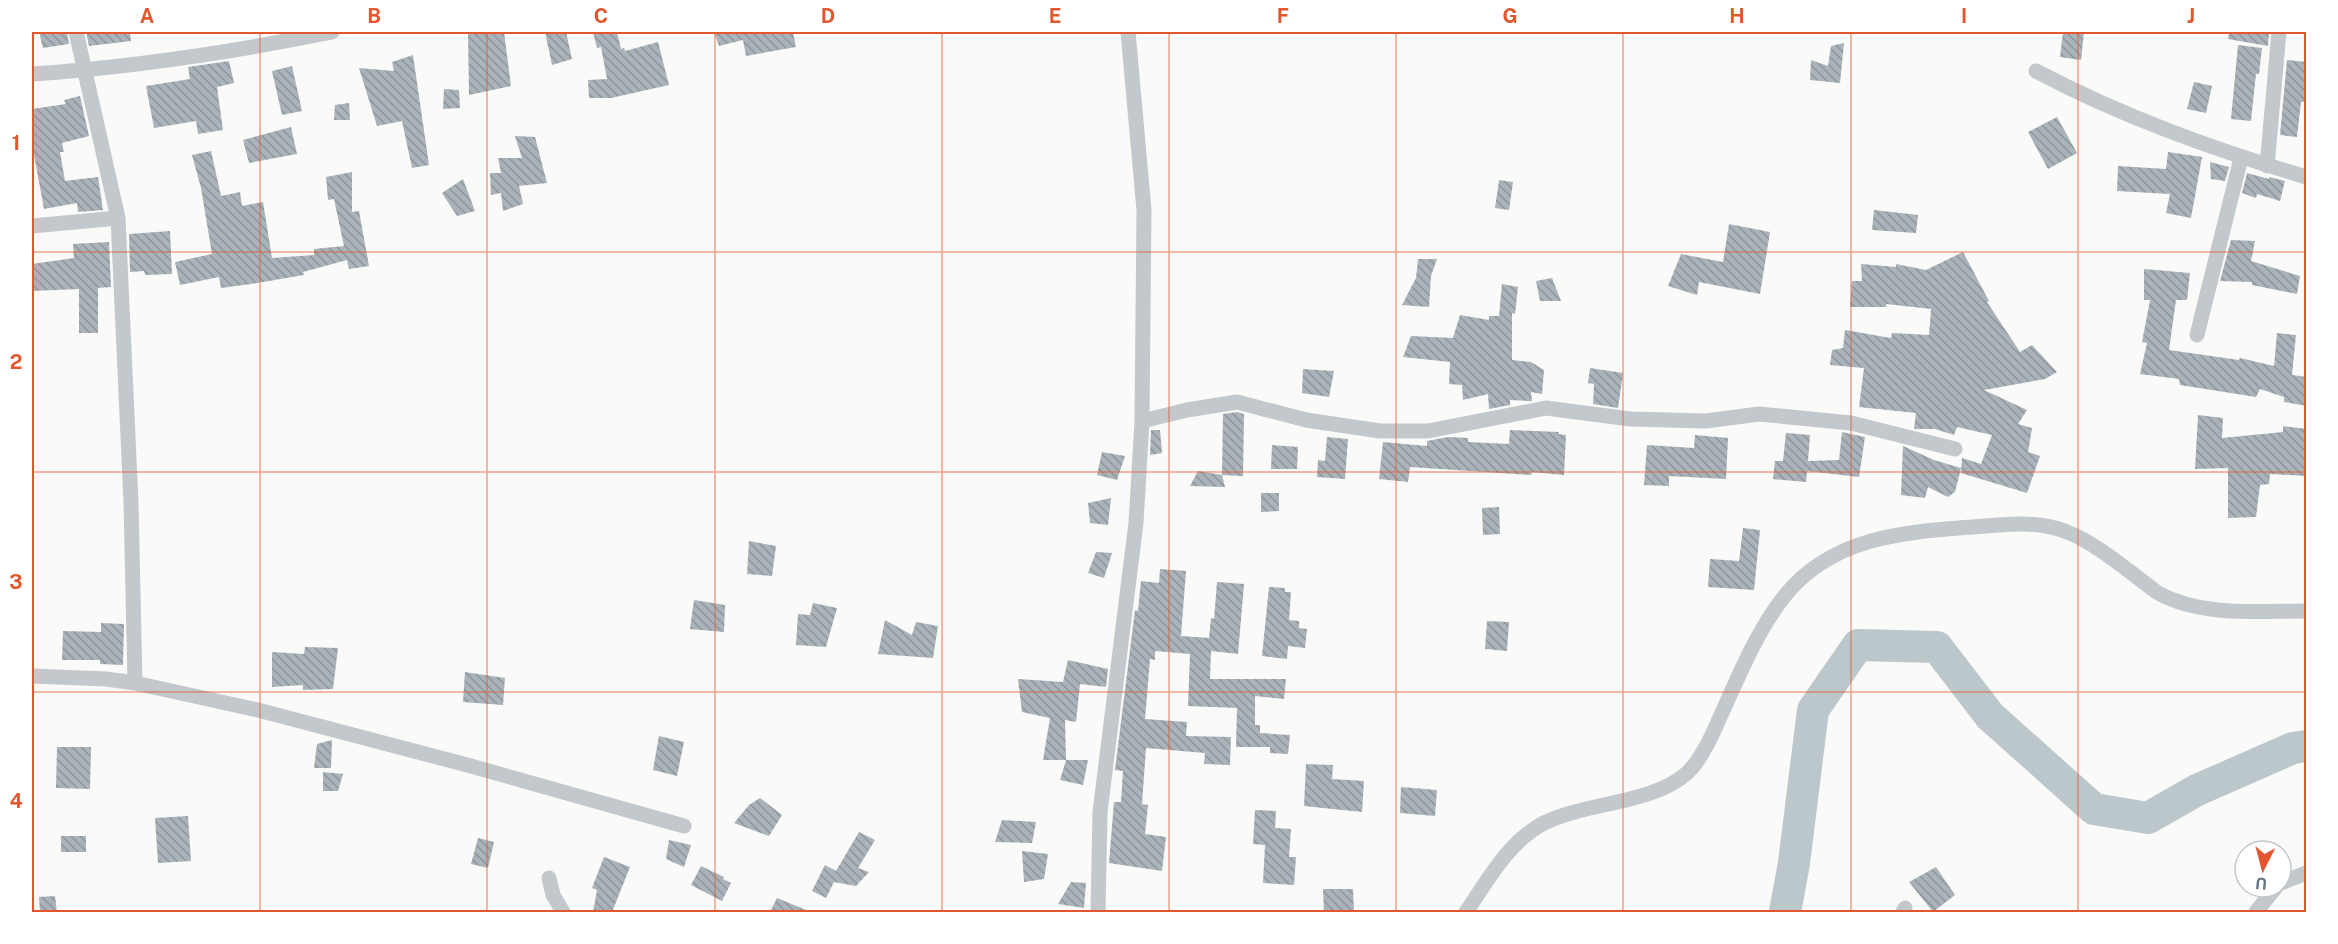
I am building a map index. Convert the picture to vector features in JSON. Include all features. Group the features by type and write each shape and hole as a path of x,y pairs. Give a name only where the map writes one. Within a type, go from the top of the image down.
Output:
{"street":[{"path":"76,32 118,218 131,502 135,683"},
{"path":"32,74 84,70 244,50 332,32"},
{"path":"1098,912 1102,791 1137,515 1142,421 1144,210 1128,32"},
{"path":"2267,165 2279,32"},
{"path":"2036,71 2076,93 2132,118 2241,158 2307,177"},
{"path":"2198,335 2241,158"},
{"path":"32,226 118,218"},
{"path":"1142,421 1197,408 1237,402 1306,420 1380,431 1428,431 1545,408 1652,419 1712,421 1758,414 1851,423 1955,449"},
{"path":"1466,912 1520,840 1544,824 1568,814 1653,792 1670,785 1686,774 1708,743 1764,626 1784,596 1830,557 1859,544 1888,535 1919,531 2035,524 2069,532 2158,593 2173,600 2222,610 2307,611"},
{"path":"32,676 106,679 135,683 258,710 346,732 684,826"},
{"path":"549,878 553,895 562,912"},
{"path":"2256,912 2266,899"}],"building":[{"path":"39,32 67,32 69,44 43,48"},
{"path":"86,32 130,32 131,41 89,46"},
{"path":"468,32 504,32 511,86 469,95"},
{"path":"545,32 566,32 572,59 552,65"},
{"path":"593,32 617,32 621,49 624,48 625,51 658,42 669,85 611,98 589,98 588,80 607,79 601,47 597,48"},
{"path":"714,32 793,32 796,47 746,56 743,40 719,46"},
{"path":"2063,32 2084,32 2081,60 2060,57"},
{"path":"2229,32 2269,32 2268,46 2228,39"},
{"path":"1844,43 1840,83 1810,80 1811,60 1828,66 1831,46"},
{"path":"2238,45 2262,48 2259,74 2256,74 2251,121 2231,119"},
{"path":"413,55 429,165 412,168 402,121 377,126 359,68 394,71 392,62"},
{"path":"2287,60 2307,62 2307,102 2301,102 2297,137 2280,135"},
{"path":"229,61 234,83 217,87 223,130 198,134 196,121 154,128 146,86 190,79 188,67"},
{"path":"292,66 302,111 282,115 272,71"},
{"path":"2194,82 2212,86 2206,113 2187,109"},
{"path":"444,89 459,90 460,108 443,109"},
{"path":"80,96 89,136 62,143 64,152 60,152 65,181 98,177 103,210 78,212 77,203 44,209 34,155 32,155 32,109 66,104 64,100"},
{"path":"349,103 350,120 334,120 335,105"},
{"path":"2057,117 2077,153 2048,169 2028,132"},
{"path":"291,127 297,154 249,163 243,140"},
{"path":"515,136 535,137 547,183 519,186 523,204 503,211 501,193 491,195 490,173 501,173 498,158 522,158"},
{"path":"211,151 221,196 240,192 242,206 263,202 272,258 314,255 314,249 344,246 334,199 328,200 326,177 352,172 352,212 359,211 369,266 349,269 347,260 303,272 304,275 251,284 221,288 219,277 180,285 175,262 212,254 201,188 192,155"},
{"path":"2168,152 2202,157 2191,218 2166,213 2170,194 2117,191 2118,166 2166,169"},
{"path":"2210,162 2229,167 2225,181 2211,179"},
{"path":"2247,173 2285,181 2280,201 2257,194 2256,198 2242,193"},
{"path":"463,179 475,211 457,216 442,193"},
{"path":"1499,180 1513,182 1509,210 1495,208"},
{"path":"1874,210 1918,215 1916,233 1872,230"},
{"path":"1729,224 1770,232 1760,294 1699,282 1697,295 1668,286 1681,254 1723,262"},
{"path":"170,231 172,274 145,275 144,271 130,272 129,234"},
{"path":"2231,240 2255,241 2251,261 2300,276 2297,294 2252,285 2252,282 2220,281"},
{"path":"109,242 111,287 98,288 98,333 79,333 79,289 32,291 32,264 74,258 73,244"},
{"path":"1963,252 1989,301 1987,302 2020,352 2032,345 2057,372 2045,379 1984,390 2027,410 2018,424 2032,428 2028,452 2040,456 2027,493 1961,473 1962,458 1981,464 1992,435 1957,427 1954,435 1935,429 1914,429 1916,413 1859,407 1864,368 1830,365 1832,350 1843,348 1845,330 1891,338 1892,333 1929,335 1931,309 1886,304 1886,307 1850,307 1852,281 1862,281 1861,264 1896,267 1896,264 1926,270"},
{"path":"1418,259 1437,259 1431,276 1429,307 1402,305 1416,278"},
{"path":"2144,269 2190,273 2187,300 2176,300 2169,350 2239,360 2240,358 2274,366 2277,333 2296,335 2292,375 2307,377 2307,406 2284,402 2284,397 2260,389 2256,397 2180,385 2179,379 2140,374 2147,343 2142,342 2150,300 2144,300"},
{"path":"1552,278 1561,301 1540,301 1536,281"},
{"path":"1502,284 1518,287 1515,314 1512,313 1512,360 1531,362 1544,370 1542,394 1531,392 1532,401 1510,400 1510,405 1489,409 1488,394 1463,400 1462,385 1449,384 1450,362 1403,357 1411,336 1453,338 1460,315 1489,320 1489,316 1499,316"},
{"path":"1590,368 1623,373 1618,408 1593,404 1594,384 1588,383"},
{"path":"1303,369 1334,371 1329,397 1302,393"},
{"path":"1237,412 1244,414 1243,476 1222,475 1223,414"},
{"path":"2198,415 2223,418 2222,438 2283,432 2283,426 2307,429 2307,476 2270,474 2269,484 2260,485 2256,517 2228,518 2228,468 2195,469"},
{"path":"1151,430 1160,430 1162,453 1150,455"},
{"path":"1510,430 1559,432 1558,434 1566,435 1564,475 1410,467 1408,482 1379,479 1383,442 1427,446 1427,441 1448,437 1468,438 1468,442 1509,444"},
{"path":"1842,432 1865,437 1859,477 1807,471 1806,482 1773,479 1775,461 1783,461 1786,433 1810,435 1808,461 1839,460"},
{"path":"1695,435 1728,438 1726,479 1669,476 1669,486 1644,485 1647,445 1694,448"},
{"path":"1327,437 1348,439 1345,479 1317,477 1318,460 1325,461"},
{"path":"1272,445 1298,447 1297,469 1271,469"},
{"path":"1903,446 1934,460 1961,468 1955,492 1948,497 1928,487 1925,498 1901,495"},
{"path":"1102,452 1125,456 1117,480 1097,475"},
{"path":"1198,471 1222,475 1225,487 1190,486"},
{"path":"1261,493 1279,493 1279,511 1261,512"},
{"path":"1111,498 1108,525 1090,523 1088,503"},
{"path":"1499,507 1500,534 1483,535 1482,508"},
{"path":"1743,528 1760,530 1754,590 1708,587 1710,559 1739,561"},
{"path":"749,541 776,546 772,576 747,574"},
{"path":"1096,552 1112,553 1104,578 1088,573"},
{"path":"1160,569 1186,571 1181,636 1209,638 1211,618 1214,619 1217,582 1244,584 1238,654 1211,651 1210,679 1286,679 1284,699 1255,696 1255,725 1260,725 1260,733 1290,735 1288,754 1270,753 1270,747 1236,747 1237,708 1188,706 1190,654 1155,651 1155,660 1150,659 1145,719 1187,722 1186,736 1231,737 1230,765 1204,764 1205,753 1146,748 1142,804 1148,805 1145,834 1166,837 1162,871 1109,863 1114,802 1121,802 1123,771 1115,770 1135,610 1138,611 1141,581 1159,583"},
{"path":"1269,587 1285,588 1285,592 1291,592 1289,620 1299,621 1299,628 1307,629 1305,648 1288,646 1287,659 1262,656"},
{"path":"694,600 725,605 724,632 690,629"},
{"path":"813,603 837,608 826,647 796,645 798,614 810,615"},
{"path":"885,620 912,635 916,622 938,626 933,658 878,654"},
{"path":"1487,621 1509,622 1507,651 1485,649"},
{"path":"101,623 124,624 123,665 100,664 100,660 62,660 63,631 101,632"},
{"path":"305,647 338,648 333,689 303,690 303,685 272,687 272,652 304,654"},
{"path":"1068,660 1108,669 1106,687 1080,684 1076,722 1065,720 1066,760 1043,760 1050,718 1022,712 1018,679 1063,682"},
{"path":"465,672 505,678 503,705 463,702"},
{"path":"659,736 684,742 677,776 653,770"},
{"path":"332,740 331,768 314,768 317,744"},
{"path":"57,747 91,747 90,789 56,788"},
{"path":"1066,760 1088,760 1083,785 1060,780"},
{"path":"1306,764 1333,765 1332,779 1364,781 1362,812 1304,806"},
{"path":"323,772 343,774 338,791 323,791"},
{"path":"1401,787 1437,790 1435,816 1400,813"},
{"path":"760,798 782,815 769,836 734,823 749,805"},
{"path":"1255,810 1276,811 1275,828 1291,829 1289,857 1296,857 1294,885 1263,883 1265,845 1253,844"},
{"path":"188,816 191,861 158,863 155,818"},
{"path":"1002,820 1036,822 1032,843 995,842"},
{"path":"859,832 875,840 858,868 869,872 856,886 834,882 826,898 812,891 825,865 836,871"},
{"path":"61,836 86,836 86,852 61,852"},
{"path":"478,838 494,842 488,868 471,864"},
{"path":"669,840 691,845 684,867 666,859"},
{"path":"1022,851 1048,854 1044,879 1024,882"},
{"path":"604,857 630,867 612,912 593,912 597,890 592,888"},
{"path":"701,866 731,883 722,901 691,885"},
{"path":"1936,867 1955,895 1933,912 1909,882"},
{"path":"1071,882 1086,883 1084,908 1058,904"},
{"path":"1323,889 1353,889 1354,912 1324,912"},
{"path":"55,896 57,912 40,912 39,897"},
{"path":"777,898 811,912 770,912"}],"waterway":[{"path":"1785,912 1794,863 1813,710 1858,645 1937,647 1990,716 2094,809 2148,818 2197,790 2293,748 2306,746"}]}
